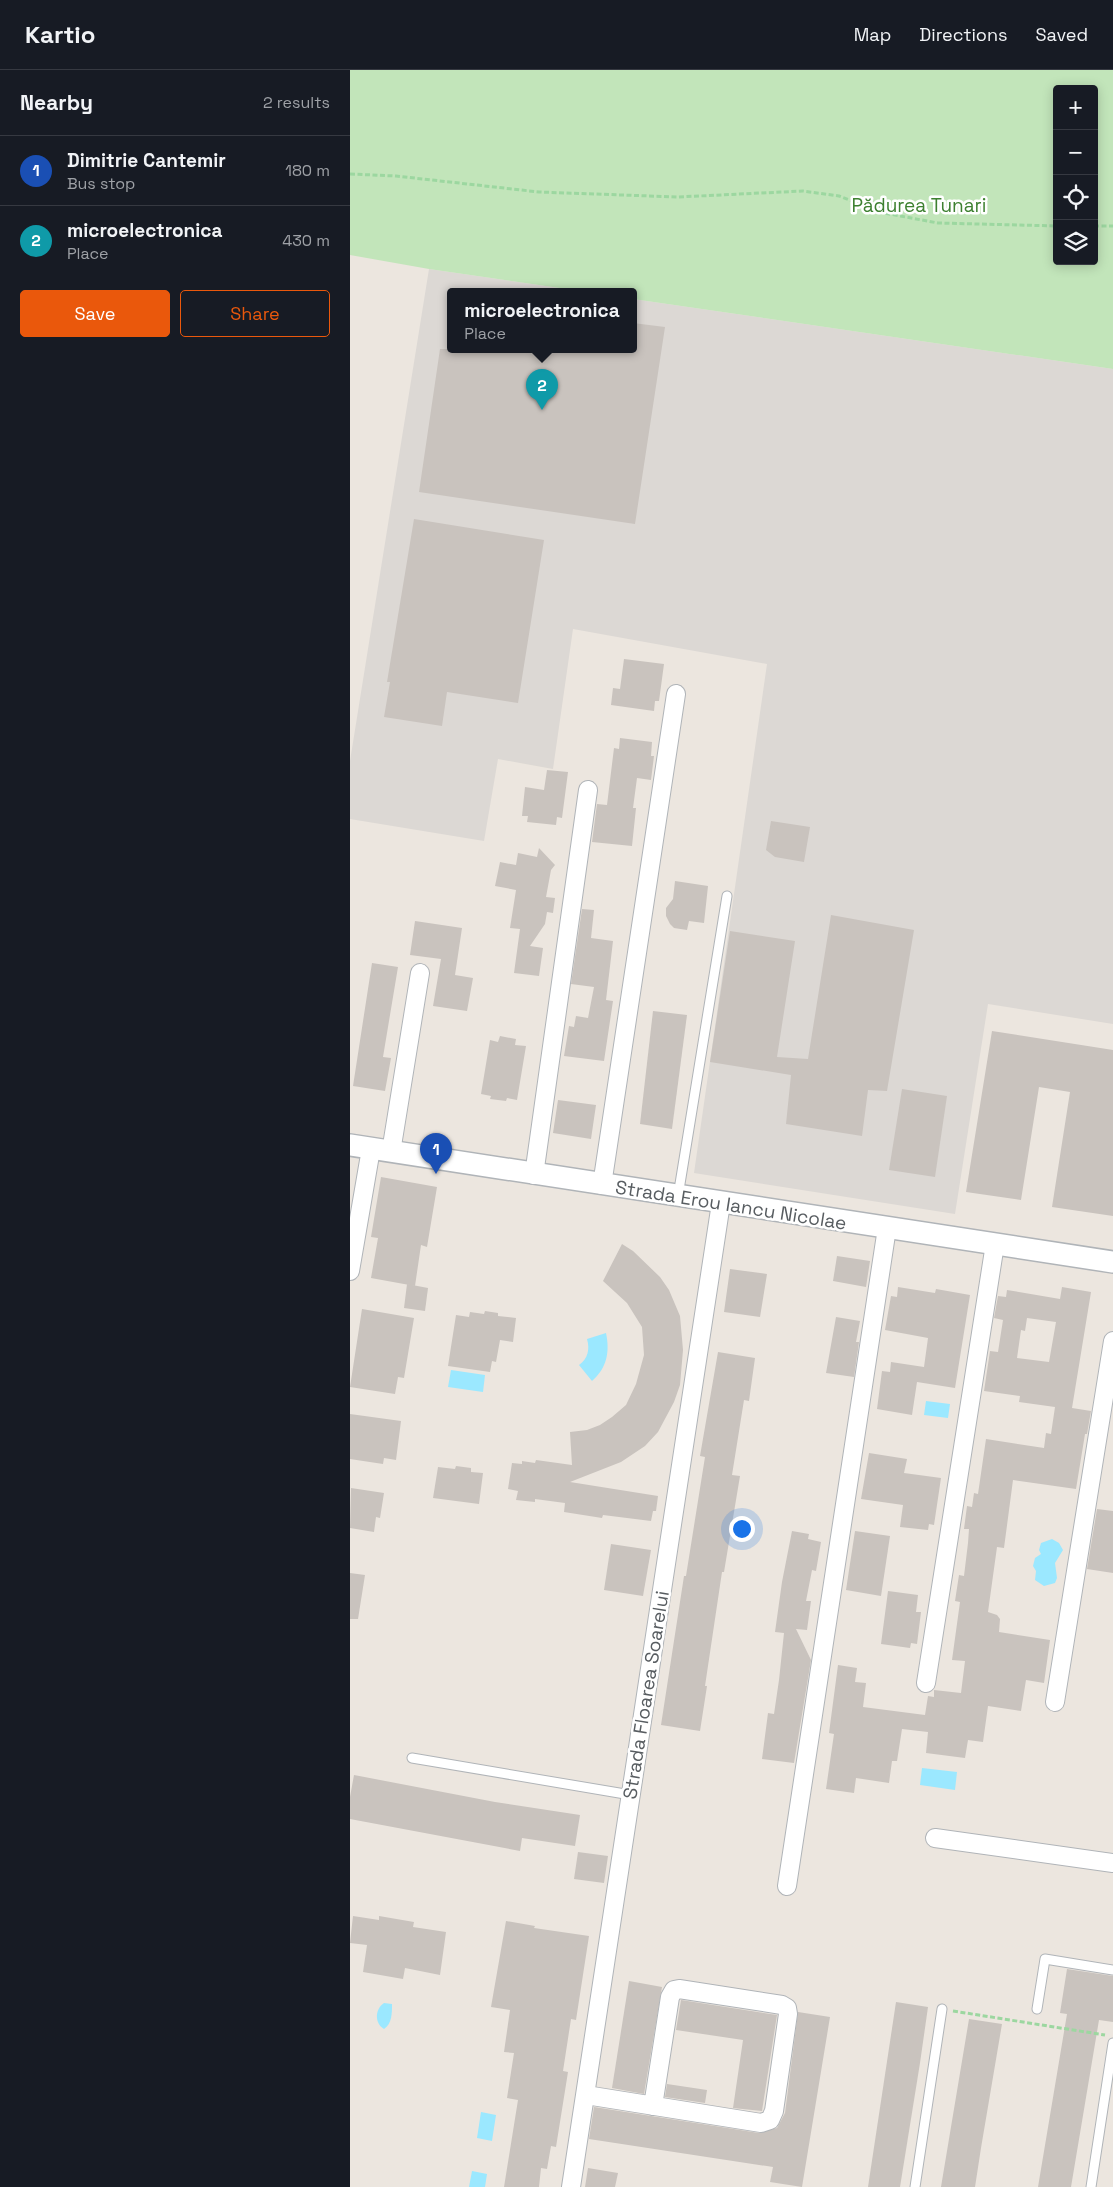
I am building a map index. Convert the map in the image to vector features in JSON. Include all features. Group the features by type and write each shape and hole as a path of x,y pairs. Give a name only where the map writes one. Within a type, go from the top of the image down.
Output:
{"street":[{"path":"602,1185 676,694"},
{"path":"534,1175 588,790"},
{"path":"350,1272 381,1150 420,973"},
{"name":"Strada Erou Iancu Nicolae","path":"350,1145 534,1175 1113,1262"},
{"name":"Strada Floarea Soarelui","path":"571,2187 721,1203"},
{"path":"787,1886 887,1228"},
{"path":"926,1683 995,1244"},
{"path":"1055,1702 1113,1341"},
{"path":"934,1838 1113,1863"},
{"path":"586,2095 653,2106 761,2123 770,2120 777,2091 788,2014 787,2008 773,2003 679,1989 674,1990 670,1997 653,2106"}],"lane":[{"path":"678,1196 727,896"},
{"path":"412,1758 631,1795"},
{"path":"1037,2009 1045,1959 1113,1970"},
{"path":"915,2187 942,2009"},
{"path":"1091,2187 1113,2044"}],"path":[{"path":"350,174 396,176 539,192 678,197 803,191 839,196 884,213 938,223 1053,226"},
{"path":"1098,226 1113,226"},
{"path":"942,2009 1113,2036"}],"shaded area":[{"path":"429,269 559,288 447,288 447,353 637,353 637,300 1113,369 1113,1024 988,1004 955,1214 694,1173 767,664 573,629 553,769 498,759 484,841 350,819 350,761"}],"green space":[{"name":"Pădurea Tunari","path":"350,70 1113,70 1113,369 637,300 637,288 559,288 429,269 350,255"}],"water":[{"path":"606,1333 608,1347 606,1359 601,1371 592,1381 579,1365 588,1354 587,1339"},
{"path":"451,1370 485,1375 483,1392 448,1387"},
{"path":"926,1401 950,1404 948,1418 924,1415"},
{"path":"1052,1539 1059,1543 1063,1550 1055,1563 1057,1578 1055,1583 1044,1586 1035,1580 1036,1571 1033,1566 1035,1558 1041,1554 1039,1550 1041,1543"},
{"path":"922,1768 957,1772 955,1790 920,1785"},
{"path":"384,2003 392,2004 392,2015 387,2027 384,2029 377,2020 377,2012"},
{"path":"481,2112 496,2115 492,2141 477,2138"},
{"path":"472,2171 487,2174 485,2187 469,2187"}],"building":[{"path":"637,324 665,327 635,524 419,492 440,349 447,349 447,353 637,353"},
{"path":"414,519 544,540 518,703 447,692 442,726 384,717 390,682 387,682"},
{"path":"624,659 664,664 659,701 655,701 654,711 611,705 613,688 620,689"},
{"path":"620,738 652,742 651,756 654,756 651,780 637,778 633,808 636,808 632,846 592,842 597,804 607,805 614,748 619,749"},
{"path":"547,770 568,772 562,818 557,817 556,825 527,822 528,816 522,816 525,787 544,790"},
{"path":"771,821 810,827 804,862 775,857 766,850"},
{"path":"539,848 555,865 551,870 546,897 555,898 553,913 547,912 545,924 530,946 543,948 539,976 514,973 520,929 510,928 516,890 495,886 500,862 516,865 518,853 537,857"},
{"path":"675,881 708,886 704,923 689,921 687,930 674,928 670,924 666,916 666,908 673,899"},
{"path":"582,909 594,910 591,938 613,941 606,1000 613,1001 604,1061 564,1056 569,1026 574,1027 576,1016 588,1018 594,987 571,984"},
{"path":"831,915 914,930 887,1091 868,1090 862,1136 786,1124 791,1075 710,1062 730,931 795,941 777,1057 808,1059"},
{"path":"415,921 462,928 455,975 473,978 467,1011 433,1006 441,959 410,955"},
{"path":"372,963 398,967 383,1057 391,1058 385,1091 353,1086"},
{"path":"653,1011 687,1015 672,1129 640,1124"},
{"path":"992,1031 1113,1050 1113,1216 1052,1207 1070,1092 1039,1087 1021,1200 966,1192"},
{"path":"500,1036 516,1039 515,1045 526,1046 517,1100 507,1098 506,1101 490,1099 491,1096 481,1094 490,1040 498,1042"},
{"path":"902,1089 947,1096 935,1177 889,1170"},
{"path":"558,1100 596,1105 591,1139 553,1133"},
{"path":"381,1177 437,1187 427,1247 421,1245 415,1286 371,1278 378,1238 371,1237"},
{"path":"622,1244 633,1251 660,1277 669,1290 680,1316 683,1350 680,1385 674,1402 658,1432 645,1446 621,1462 570,1482 658,1496 656,1511 653,1511 651,1521 603,1515 602,1518 564,1512 565,1503 535,1499 535,1502 516,1500 518,1491 508,1489 512,1463 522,1464 522,1461 535,1463 536,1460 572,1465 570,1432 587,1430 600,1425 612,1417 626,1405 636,1384 644,1355 642,1327 627,1303 603,1281"},
{"path":"837,1256 870,1261 866,1287 833,1281"},
{"path":"730,1269 767,1274 760,1317 724,1312"},
{"path":"407,1284 428,1288 425,1311 404,1308"},
{"path":"898,1287 935,1293 936,1289 970,1295 955,1388 917,1382 912,1415 877,1409 882,1371 890,1372 891,1362 924,1367 928,1338 885,1330 891,1296 897,1297"},
{"path":"1062,1287 1091,1292 1072,1408 1091,1411 1087,1434 1085,1434 1076,1489 1013,1480 1004,1548 997,1547 988,1612 997,1615 1000,1619 999,1632 1050,1640 1044,1683 1026,1680 1021,1711 988,1706 983,1742 968,1740 965,1758 926,1753 928,1732 902,1729 897,1761 892,1761 889,1783 856,1778 854,1793 826,1789 834,1734 829,1733 838,1665 857,1668 855,1682 866,1683 863,1707 925,1715 928,1696 934,1697 934,1690 961,1693 965,1661 952,1660 960,1602 955,1601 959,1575 964,1576 969,1529 964,1529 967,1506 972,1507 974,1493 978,1494 986,1439 1044,1448 1046,1433 1051,1434 1055,1407 1019,1402 1020,1396 984,1391 990,1351 998,1352 1003,1320 994,1318 998,1296 1006,1297 1007,1290 1060,1299","holes":["1027,1318 1056,1322 1049,1362 1017,1358 1021,1330 1025,1331"]},
{"path":"362,1309 414,1318 404,1378 398,1377 395,1394 350,1387"},
{"path":"485,1311 498,1313 498,1316 516,1318 513,1342 500,1340 496,1362 492,1361 490,1372 448,1366 456,1315 469,1317 470,1312 484,1314"},
{"path":"836,1317 860,1321 856,1342 859,1342 854,1377 826,1373"},
{"path":"718,1352 755,1358 749,1401 744,1400 732,1475 740,1476 724,1572 722,1572 700,1731 661,1725 705,1457 700,1456"},
{"path":"350,1414 401,1421 396,1460 384,1458 383,1464 350,1459"},
{"path":"869,1453 907,1459 904,1473 941,1478 934,1525 929,1524 928,1530 900,1527 903,1505 861,1499"},
{"path":"456,1466 471,1468 471,1472 483,1473 479,1504 433,1498 438,1467 455,1469"},
{"path":"351,1488 384,1493 380,1518 376,1517 374,1532 350,1528"},
{"path":"1097,1509 1113,1511 1113,1573 1087,1569"},
{"path":"792,1531 809,1534 808,1539 821,1542 816,1571 812,1570 806,1601 811,1601 807,1630 796,1629 811,1660 794,1763 762,1759 768,1713 774,1714 779,1680 784,1633 775,1632"},
{"path":"855,1531 890,1536 881,1596 846,1590"},
{"path":"611,1544 651,1550 643,1596 604,1590"},
{"path":"350,1573 365,1575 358,1619 350,1619"},
{"path":"888,1591 918,1595 916,1612 921,1612 917,1644 911,1643 910,1648 881,1644"},
{"path":"354,1775 495,1802 580,1815 575,1846 522,1838 520,1851 350,1819 350,1797"},
{"path":"578,1852 608,1856 604,1883 574,1879"},
{"path":"353,1916 379,1920 379,1916 414,1922 413,1927 446,1932 440,1975 405,1968 403,1979 363,1972 367,1945 350,1943"},
{"path":"506,1921 535,1926 534,1928 589,1936 576,2020 571,2019 563,2071 568,2072 556,2147 551,2146 547,2169 541,2168 539,2187 504,2187 518,2100 507,2098 514,2053 504,2052 510,2010 491,2007"},
{"path":"1067,1969 1113,1976 1113,2022 1099,2020 1071,2187 1038,2187 1067,2014 1060,2013"},
{"path":"629,1981 662,1987 644,2094 612,2088"},
{"path":"681,2000 777,2015 762,2111 733,2108 743,2040 676,2030"},
{"path":"896,2002 928,2007 920,2063 900,2187 868,2187"},
{"path":"798,2012 830,2017 802,2187 770,2182 773,2167 589,2139 594,2107 759,2133 777,2128 785,2113"},
{"path":"969,2019 1002,2024 975,2187 941,2187"},
{"path":"667,2084 707,2090 705,2103 665,2097"},
{"path":"588,2168 618,2173 615,2187 585,2187"}],"place":[{"name":"microelectronica","path":"542,410"},
{"name":"Dimitrie Cantemir","path":"436,1174"}]}
